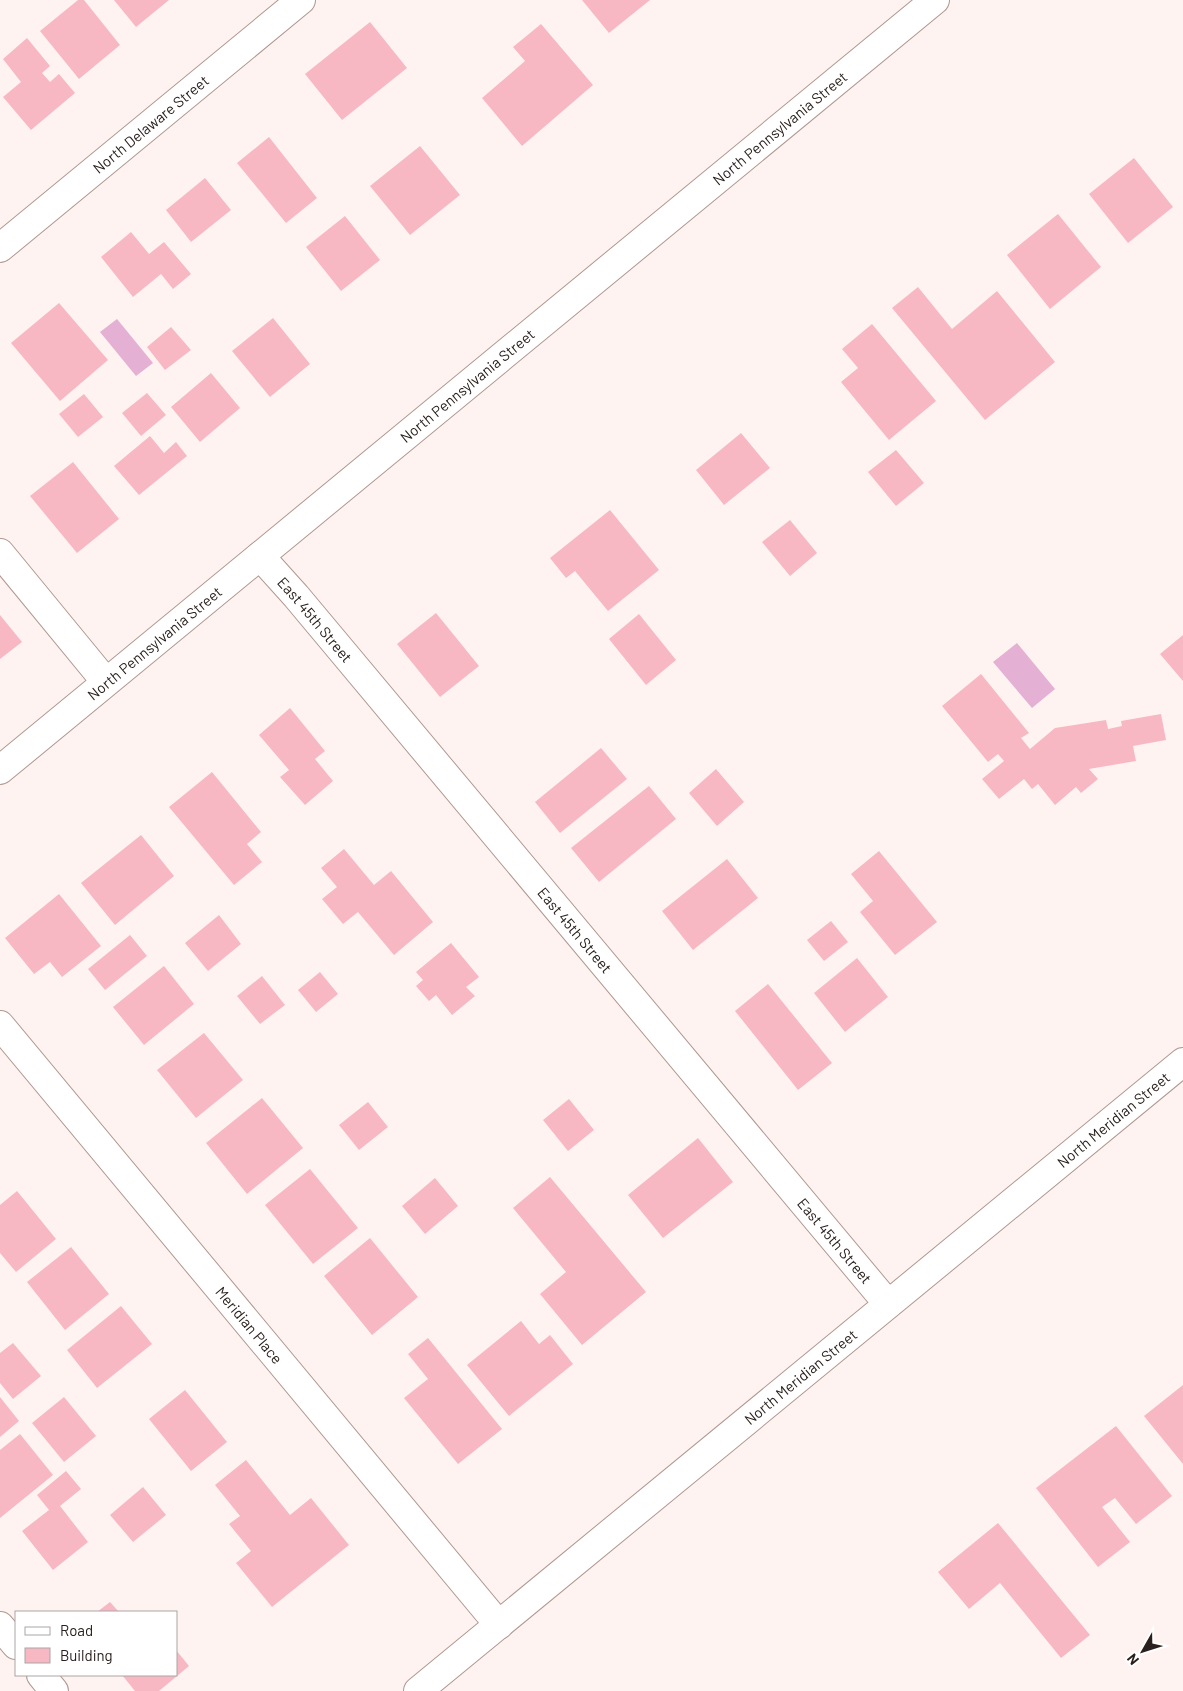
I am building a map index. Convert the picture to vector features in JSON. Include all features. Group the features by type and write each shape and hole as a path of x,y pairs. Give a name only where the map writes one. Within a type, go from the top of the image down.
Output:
{"street":[{"name":"North Delaware Street","path":"0,248 301,0"},
{"name":"North Pennsylvania Street","path":"0,770 935,0"},
{"path":"0,553 106,682"},
{"name":"East 45th Street","path":"260,556 296,596 888,1304"},
{"name":"Meridian Place","path":"0,1025 499,1625"},
{"name":"North Meridian Street","path":"418,1691 1183,1062"},
{"path":"0,1626 15,1644"},
{"path":"42,1676 54,1691"}],"shaded area":[{"path":"117,319 153,363 136,376 100,332"},
{"path":"1017,643 1055,689 1032,708 993,662"}],"building":[{"path":"78,0 84,0 120,45 79,79 40,31"},
{"path":"114,0 169,0 136,27"},
{"path":"582,0 650,0 609,33"},
{"path":"370,22 407,68 342,120 305,74"},
{"path":"541,24 593,85 522,146 482,98 525,61 513,47"},
{"path":"27,38 50,66 42,73 50,82 59,74 75,93 31,130 3,97 21,82 3,59"},
{"path":"269,137 317,198 286,223 237,163"},
{"path":"420,146 460,195 410,235 370,186"},
{"path":"1134,158 1173,207 1128,243 1089,194"},
{"path":"205,178 231,210 191,242 166,210"},
{"path":"1058,214 1101,267 1050,309 1007,255"},
{"path":"345,216 380,260 341,291 306,247"},
{"path":"131,232 149,254 164,242 191,274 173,289 161,274 133,297 101,257"},
{"path":"918,287 952,329 997,291 1055,362 985,420 892,308"},
{"path":"59,303 108,360 60,401 11,343"},
{"path":"273,318 310,364 270,397 232,351"},
{"path":"872,324 936,401 889,440 841,382 858,368 842,349"},
{"path":"171,327 191,350 165,370 147,347"},
{"path":"211,373 240,408 200,442 171,407"},
{"path":"147,393 166,415 141,436 122,413"},
{"path":"84,394 103,417 78,437 59,414"},
{"path":"741,433 770,468 724,505 696,470"},
{"path":"150,436 164,453 176,442 187,456 139,495 114,466"},
{"path":"896,450 924,483 896,506 868,472"},
{"path":"73,462 119,519 77,553 30,496"},
{"path":"610,510 659,570 608,611 575,571 566,578 550,558"},
{"path":"790,520 817,553 790,576 762,542"},
{"path":"436,613 479,666 440,697 397,644"},
{"path":"639,614 676,660 646,685 609,639"},
{"path":"0,615 22,642 0,659"},
{"path":"1183,635 1183,681 1160,654"},
{"path":"981,674 1029,733 1021,738 1030,749 1055,728 1106,720 1108,729 1122,726 1121,721 1161,714 1166,740 1133,746 1136,761 1089,769 1098,779 1081,793 1076,787 1055,805 1038,784 1032,789 1024,779 999,799 982,779 1004,761 998,754 988,762 942,706"},
{"path":"290,708 325,751 315,759 333,781 305,805 280,777 289,770 259,735"},
{"path":"601,748 627,779 560,833 535,802"},
{"path":"716,769 744,802 717,826 689,793"},
{"path":"212,772 261,832 247,844 262,862 234,885 169,807"},
{"path":"649,786 676,819 599,882 571,848"},
{"path":"141,835 174,876 115,925 81,883"},
{"path":"344,849 374,885 391,871 433,922 394,955 358,912 343,924 322,899 337,887 321,868"},
{"path":"879,851 937,922 895,955 860,912 873,901 851,874"},
{"path":"727,859 758,898 693,950 662,911"},
{"path":"59,894 101,946 62,977 50,962 34,974 5,938"},
{"path":"219,915 241,944 208,971 185,943"},
{"path":"831,921 848,942 824,961 807,940"},
{"path":"130,935 147,956 105,990 88,969"},
{"path":"451,943 479,977 466,987 475,996 452,1015 436,995 429,1001 416,986 423,980 416,972"},
{"path":"857,958 888,997 845,1032 814,993"},
{"path":"164,966 194,1004 144,1045 113,1007"},
{"path":"320,972 338,994 316,1012 298,990"},
{"path":"262,976 285,1005 260,1024 237,996"},
{"path":"768,984 832,1063 798,1090 735,1011"},
{"path":"204,1033 243,1080 196,1118 157,1070"},
{"path":"262,1098 303,1148 247,1194 206,1143"},
{"path":"569,1099 594,1130 568,1151 543,1120"},
{"path":"368,1102 388,1127 359,1150 339,1125"},
{"path":"698,1138 733,1182 663,1238 628,1195"},
{"path":"310,1169 358,1228 313,1264 265,1205"},
{"path":"550,1177 646,1292 582,1345 540,1294 566,1272 513,1208"},
{"path":"435,1178 458,1206 425,1234 402,1206"},
{"path":"17,1191 56,1239 16,1272 0,1253 0,1205"},
{"path":"370,1238 418,1297 372,1335 324,1276"},
{"path":"71,1247 109,1294 65,1330 27,1282"},
{"path":"121,1306 152,1344 97,1388 67,1350"},
{"path":"521,1321 539,1344 550,1335 573,1364 509,1416 467,1365"},
{"path":"428,1338 502,1429 458,1464 404,1398 428,1379 408,1354"},
{"path":"13,1343 41,1376 13,1399 0,1383 0,1353"},
{"path":"1183,1385 1183,1464 1144,1416"},
{"path":"185,1390 227,1442 191,1471 149,1419"},
{"path":"0,1397 19,1421 0,1437"},
{"path":"64,1397 96,1436 64,1462 32,1423"},
{"path":"1116,1426 1172,1496 1136,1524 1115,1498 1102,1507 1130,1542 1098,1567 1036,1488"},
{"path":"20,1434 53,1475 0,1518 0,1450"},
{"path":"246,1460 290,1515 311,1498 349,1545 272,1607 236,1563 251,1551 229,1524 240,1516 215,1485"},
{"path":"66,1471 81,1489 60,1506 88,1542 53,1570 22,1531 49,1510 37,1495"},
{"path":"143,1487 166,1515 133,1542 110,1515"},
{"path":"998,1523 1090,1635 1061,1658 1000,1583 969,1609 938,1572"},
{"path":"110,1602 118,1611 98,1611"},
{"path":"178,1652 189,1666 178,1675"},
{"path":"123,1676 177,1676 159,1691 135,1691"}]}
